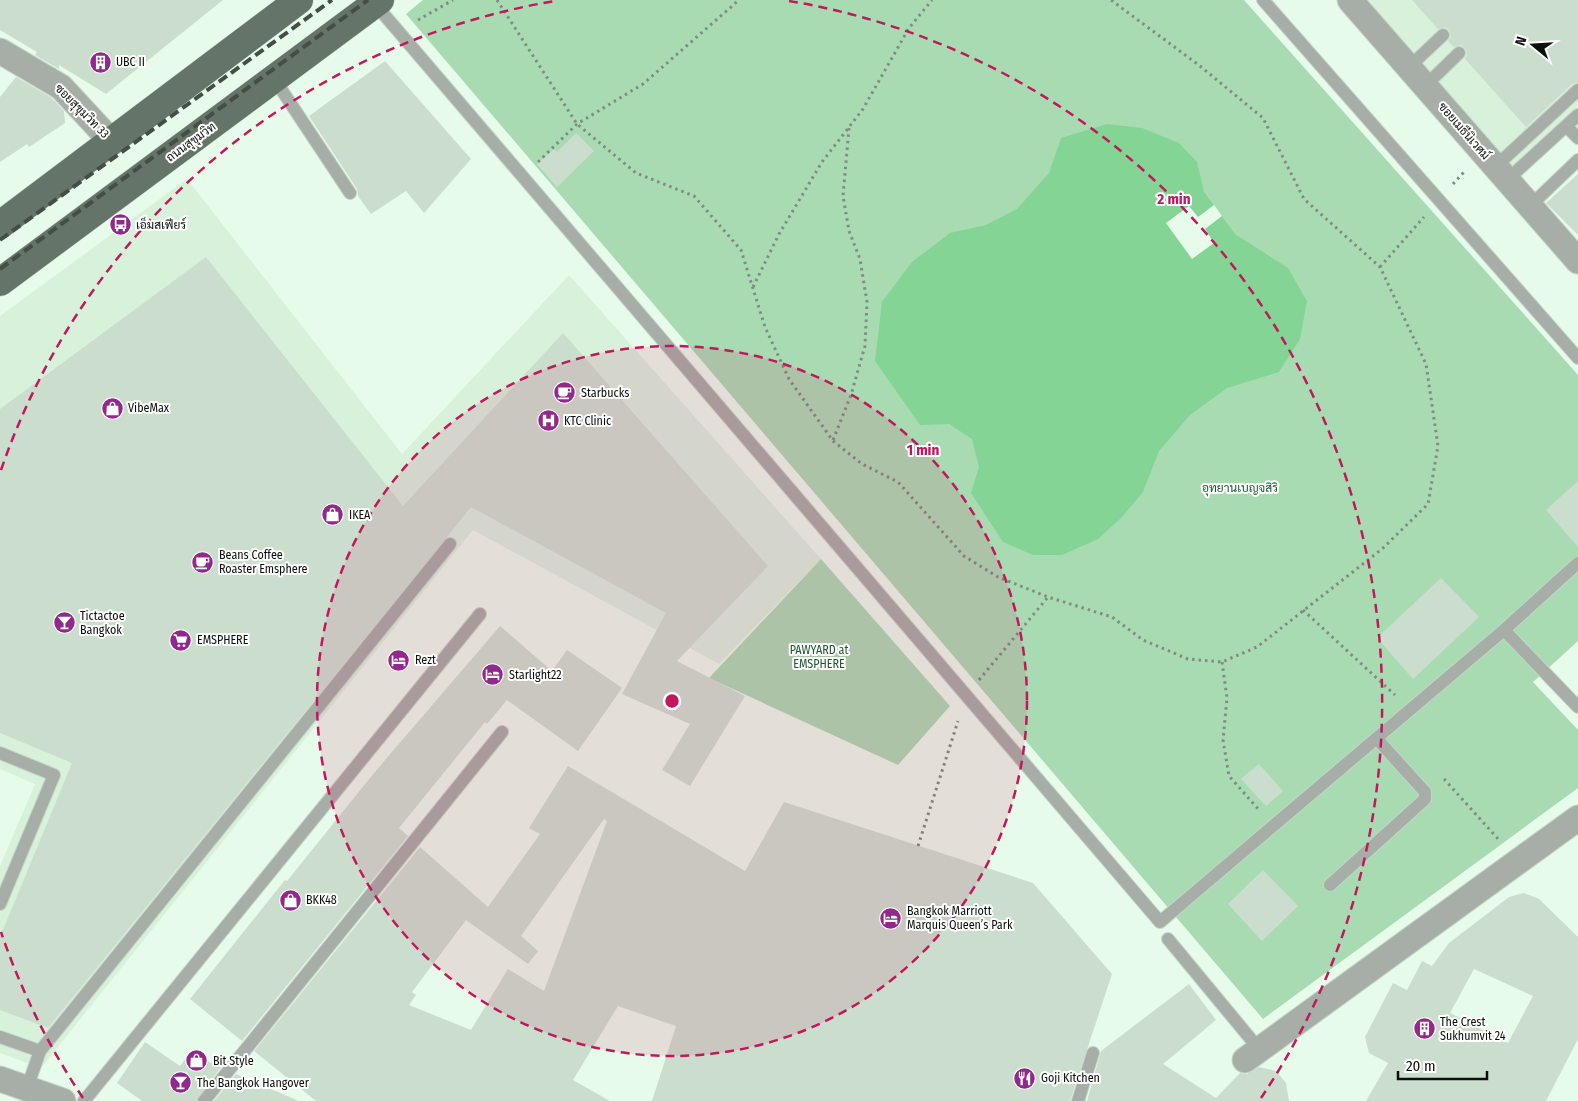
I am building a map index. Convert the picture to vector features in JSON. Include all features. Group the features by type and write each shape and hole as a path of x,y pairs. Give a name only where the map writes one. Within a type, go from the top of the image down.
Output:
{"main road":[{"path":"0,224 112,142 299,0"},
{"name":"ถนนสุขุมวิท","path":"0,282 275,80 377,2"}],"street":[{"name":"ซอยเมธีนิเวศม์","path":"1350,0 1578,261"},
{"name":"ซอยสุขุมวิท 33","path":"0,51 61,87 112,142"},
{"path":"1252,1054 1578,818"},
{"path":"0,1079 62,1101"}],"lane":[{"path":"1263,0 1578,358"},
{"path":"377,2 399,34 1160,922 1274,828 1504,630 1578,563"},
{"path":"1409,67 1443,35"},
{"path":"1425,86 1459,52"},
{"path":"275,80 350,193"},
{"path":"1501,174 1578,90"},
{"path":"1501,174 1578,115"},
{"path":"1566,126 1578,138"},
{"path":"1530,206 1578,160"},
{"path":"27,1088 40,1051 450,544"},
{"path":"84,1101 480,614"},
{"path":"1504,630 1578,707"},
{"path":"204,1101 502,732"},
{"path":"1330,885 1426,799 1425,792 1377,739"},
{"path":"0,754 54,775 0,904"},
{"path":"1168,939 1252,1054"},
{"path":"0,1037 40,1051"},
{"path":"1078,1101 1093,1054"}],"path":[{"path":"399,34 453,0"},
{"path":"497,0 577,124 636,173 694,196 741,250 765,327 790,380 833,441 862,464 898,482 964,556 998,577 1048,597 1112,617 1143,640 1188,660 1222,662 1257,647 1382,549 1428,504 1438,446 1426,364 1380,267 1304,199 1263,118 1200,66 1111,0"},
{"path":"522,178 577,124 643,84 739,0"},
{"path":"752,287 822,162 862,109 909,28 932,0"},
{"path":"833,441 851,394 865,346 867,302 860,259 849,231 843,196 849,127"},
{"path":"966,696 1048,597"},
{"path":"1304,610 1410,710"},
{"path":"1222,662 1228,698 1223,740 1229,776 1274,828"},
{"path":"918,846 960,717"},
{"path":"1440,775 1519,861"}],"shaded area":[{"path":"1366,0 1578,0 1578,111 1516,173"},
{"path":"1107,124 1142,128 1179,143 1197,162 1204,192 1235,234 1288,268 1307,301 1300,339 1279,372 1227,388 1190,415 1159,451 1143,492 1122,517 1098,539 1062,555 1033,555 1003,542 971,493 979,467 972,439 949,424 920,425 875,361 882,302 912,262 950,233 986,225 1017,209 1049,173 1061,138"},
{"path":"187,179 402,454 569,275 821,559 719,664 473,530 41,1068 0,1053 0,866 35,784 0,769 0,316"}],"green space":[{"name":"อุทยานเบญจสิริ","path":"423,0 1244,0 1578,375 1578,641 1533,682 1578,730 1578,788 1263,1019 406,14"},
{"name":"PAWYARD at EMSPHERE","path":"821,559 950,706 898,765 709,678"}],"pier":[{"path":"1214,205 1222,216 1205,229 1214,243 1192,259 1166,223 1189,206 1198,217"}],"building":[{"name":"UBC II","path":"0,0 223,0 106,94 59,65 59,69 35,55 37,52 0,30"},
{"path":"1412,0 1578,0 1578,82 1572,84 1526,127 1465,59 1467,55 1465,48 1461,45 1454,47 1448,41 1451,37 1449,30 1445,27 1438,29"},
{"path":"385,61 471,159 424,213 406,191 371,214 358,196 357,189 309,116"},
{"path":"16,77 52,98 64,111 65,123 29,147 27,144 0,162 0,97"},
{"path":"576,133 594,151 557,187 537,164 554,149 557,152"},
{"path":"1578,174 1578,235 1546,203"},
{"name":"EMSPHERE","path":"206,257 403,506 563,333 768,566 677,661 745,696 690,786 662,770 690,724 622,694 666,613 471,507 48,1028 0,1010 0,937 72,763 0,733 0,409"},
{"path":"1578,481 1578,547 1546,510"},
{"path":"1441,578 1479,617 1413,679 1377,638"},
{"path":"500,626 552,671 567,650 622,688 578,751 507,700 487,724 485,722 399,828 408,836 242,1041 190,999 285,880 287,881 374,773"},
{"path":"1259,764 1283,791 1266,806 1241,779"},
{"path":"568,766 745,871 784,802 1033,883 1112,974 1070,1101 652,1101 676,1026 618,1006 573,1080 610,1101 316,1101 254,1051 420,847 488,907 540,834 529,828","holes":["604,819 607,821 544,991 508,969 471,1030 409,1005 416,995 412,992 466,920 528,964 538,951 521,936"]},
{"path":"1263,870 1298,906 1262,941 1228,904"},
{"path":"1524,893 1539,899 1578,937 1578,1039 1546,1101 1366,1101 1388,1063 1369,1053 1365,1037 1393,983 1407,990 1422,961 1432,966 1449,943 1509,897","holes":["1474,969 1533,996 1508,1043 1450,1013"]},
{"path":"1189,984 1216,1020 1163,1064 1216,1098 1240,1073 1247,1074 1259,1067 1276,1071 1286,1083 1289,1101 1087,1101 1101,1051"},
{"path":"145,1042 180,1066 189,1054 221,1067 196,1101 142,1101 117,1083"},
{"path":"236,1074 299,1101 214,1101"}],"railway":[{"path":"0,240 332,0"},
{"path":"0,269 368,0"}],"place":[{"name":"UBC II","path":"100,62"},
{"name":"เอ็มสเฟียร์","path":"120,225"},
{"name":"Starbucks","path":"565,393"},
{"name":"VibeMax","path":"112,408"},
{"name":"KTC Clinic","path":"548,421"},
{"name":"IKEA","path":"333,515"},
{"name":"Beans Coffee Roaster Emsphere","path":"203,562"},
{"name":"Tictactoe Bangkok","path":"64,623"},
{"name":"EMSPHERE","path":"181,640"},
{"name":"Rezt","path":"399,660"},
{"name":"Starlight22","path":"493,675"},
{"name":"BKK48","path":"290,900"},
{"name":"Bangkok Marriott Marquis Queen’s Park","path":"891,918"},
{"name":"The Crest Sukhumvit 24","path":"1424,1029"},
{"name":"Bit Style","path":"197,1061"},
{"name":"Goji Kitchen","path":"1025,1078"},
{"name":"The Bangkok Hangover","path":"181,1083"}]}
